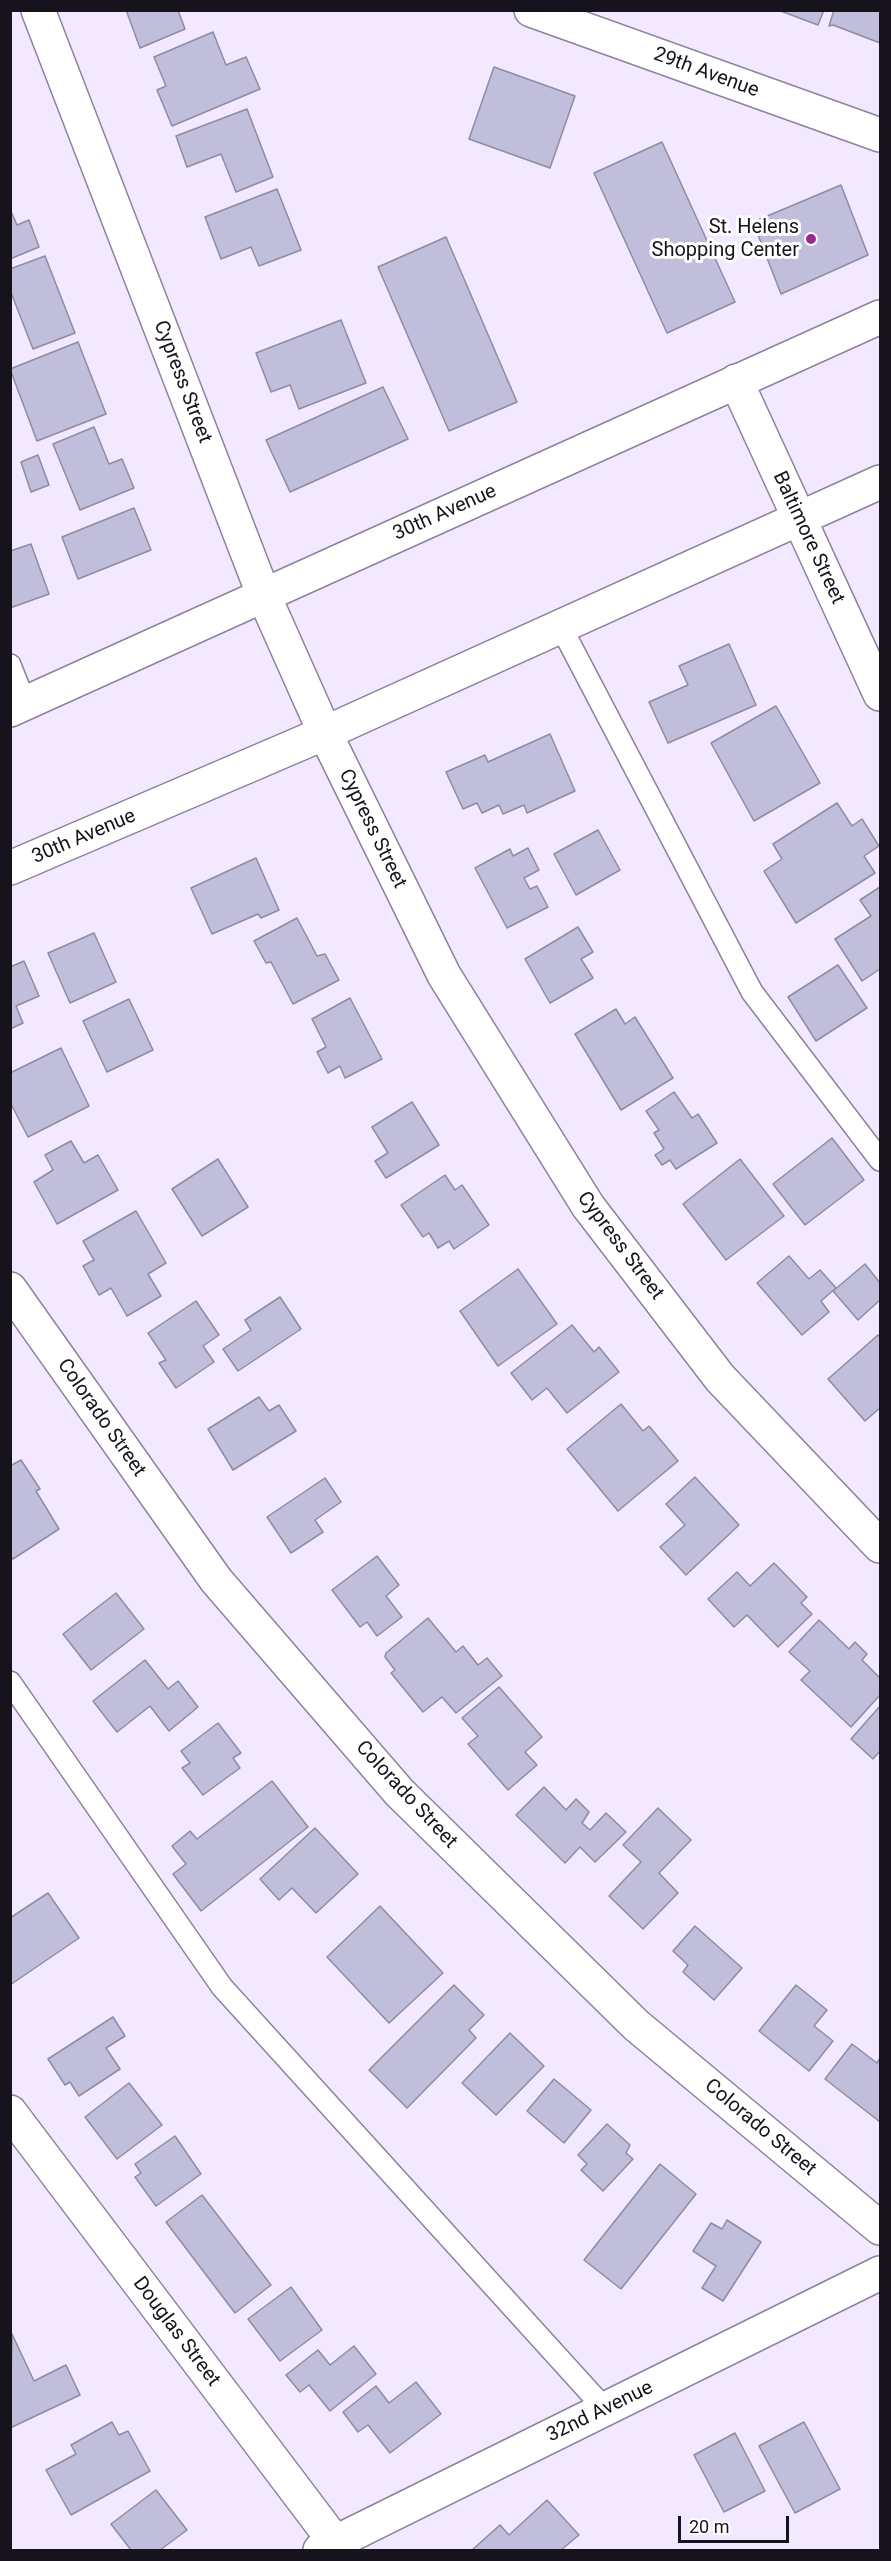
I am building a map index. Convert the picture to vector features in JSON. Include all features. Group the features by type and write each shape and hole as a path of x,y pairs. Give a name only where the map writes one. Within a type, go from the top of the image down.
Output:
{"street":[{"name":"Cypress Street","path":"38,10 264,596 325,733 444,975 588,1206 720,1378 880,1546"},
{"name":"29th Avenue","path":"531,10 880,135"},
{"name":"30th Avenue","path":"18,707 880,317"},
{"name":"Baltimore Street","path":"736,381 880,694"},
{"name":"30th Avenue","path":"10,868 325,733 880,482"},
{"name":"Colorado Street","path":"10,1289 216,1580 399,1792 636,2025 880,2228"},
{"name":"Douglas Street","path":"10,2112 332,2548"},
{"name":"32nd Avenue","path":"332,2548 880,2273"}],"lane":[{"path":"561,627 752,992 880,1160"},
{"path":"10,665 18,707"},
{"path":"10,1682 222,1987 605,2409"}],"building":[{"path":"126,10 178,10 185,29 140,48"},
{"path":"778,10 824,10 818,25"},
{"path":"834,10 880,10 880,43 833,25 829,26"},
{"path":"213,32 226,65 246,57 260,89 172,126 157,90 166,86 154,57"},
{"path":"494,67 575,96 550,168 469,139"},
{"path":"247,109 273,177 236,192 221,154 187,167 176,136"},
{"path":"662,142 735,302 667,333 594,173"},
{"name":"St. Helens Shopping Center","path":"841,185 868,255 781,294 753,222"},
{"path":"277,189 301,250 259,266 251,247 221,259 205,217"},
{"path":"10,209 17,225 29,220 39,247 10,259"},
{"path":"446,237 517,402 449,431 378,267"},
{"path":"45,256 75,333 33,349 10,290 10,269"},
{"path":"341,320 366,383 299,409 290,385 271,392 256,353"},
{"path":"78,342 106,414 37,441 10,369"},
{"path":"383,387 408,439 290,492 266,440"},
{"path":"94,427 109,464 122,459 134,488 80,510 53,444"},
{"path":"38,455 49,485 31,492 21,462"},
{"path":"134,508 151,550 78,579 62,537"},
{"path":"31,544 49,594 10,608 10,551"},
{"path":"729,644 756,705 668,743 649,702 688,685 679,666"},
{"path":"776,706 820,783 754,821 711,743"},
{"path":"550,734 575,791 527,813 524,805 503,814 499,805 482,813 477,803 463,809 446,772 485,755 488,762"},
{"path":"837,803 852,826 862,819 879,846 864,856 875,873 796,923 764,871 782,859 773,844"},
{"path":"598,830 620,870 576,895 554,854"},
{"path":"528,848 539,870 524,878 530,889 537,886 548,907 507,928 475,868 510,849 513,856"},
{"path":"256,858 279,910 261,918 258,914 212,934 191,888"},
{"path":"880,887 880,969 862,981 835,939 871,916 860,900"},
{"path":"297,918 317,956 325,954 339,980 293,1004 271,962 266,963 254,941"},
{"path":"578,927 593,952 581,959 593,978 550,1003 525,959"},
{"path":"94,933 116,982 70,1003 48,953"},
{"path":"24,961 39,996 16,1006 23,1023 10,1029 10,967"},
{"path":"838,965 867,1008 816,1041 788,997"},
{"path":"350,998 382,1059 345,1078 340,1066 328,1073 317,1052 326,1047 312,1019"},
{"path":"129,999 153,1050 107,1072 83,1021"},
{"path":"616,1009 625,1024 635,1017 673,1078 621,1110 575,1034"},
{"path":"61,1048 89,1106 28,1137 10,1102 10,1073"},
{"path":"674,1092 692,1118 698,1114 717,1143 676,1169 670,1160 662,1165 655,1155 664,1149 654,1133 659,1130 646,1111"},
{"path":"412,1102 439,1145 386,1178 375,1161 388,1153 372,1127"},
{"path":"832,1138 864,1180 805,1225 773,1184"},
{"path":"71,1141 84,1163 98,1155 118,1190 57,1224 34,1182 53,1170 45,1155"},
{"path":"218,1159 248,1207 202,1236 172,1189"},
{"path":"740,1159 784,1216 726,1260 683,1204"},
{"path":"445,1175 455,1190 462,1185 489,1225 454,1249 449,1241 438,1248 429,1233 423,1237 401,1205"},
{"path":"136,1211 166,1263 148,1274 161,1296 127,1316 111,1288 99,1295 83,1266 94,1260 83,1241"},
{"path":"789,1256 809,1279 820,1270 836,1288 821,1301 829,1312 802,1335 757,1283"},
{"path":"865,1264 880,1283 880,1300 858,1320 833,1291"},
{"path":"518,1269 557,1324 498,1366 460,1311"},
{"path":"280,1297 301,1329 238,1371 223,1349 251,1330 245,1320"},
{"path":"196,1301 219,1335 203,1346 214,1362 176,1388 159,1363 166,1360 148,1333"},
{"path":"572,1325 594,1352 599,1347 619,1372 567,1413 547,1388 532,1400 511,1373"},
{"path":"878,1335 880,1337 880,1408 865,1421 828,1379"},
{"path":"259,1397 269,1411 279,1405 296,1431 233,1470 208,1429"},
{"path":"621,1404 643,1431 649,1426 678,1461 618,1511 567,1449"},
{"path":"21,1460 40,1489 36,1491 59,1529 13,1559 10,1555 10,1466"},
{"path":"695,1477 739,1525 686,1575 660,1547 685,1525 666,1504"},
{"path":"325,1478 341,1502 315,1520 323,1532 291,1553 267,1517"},
{"path":"377,1556 399,1585 386,1596 402,1617 377,1636 367,1622 360,1627 332,1590"},
{"path":"774,1563 807,1597 801,1603 812,1614 778,1647 747,1615 734,1627 708,1599 737,1572 750,1586"},
{"path":"116,1593 144,1629 91,1670 63,1634"},
{"path":"428,1618 456,1652 463,1646 478,1665 487,1658 502,1676 456,1713 442,1697 423,1712 391,1673 395,1670 385,1657 386,1653"},
{"path":"819,1620 849,1649 855,1642 867,1654 862,1660 880,1678 880,1695 851,1727 801,1680 810,1671 789,1652"},
{"path":"145,1660 168,1689 178,1681 198,1707 169,1731 150,1706 117,1732 93,1701"},
{"path":"499,1687 542,1737 525,1752 537,1765 508,1790 468,1744 478,1736 462,1718"},
{"path":"880,1706 880,1751 873,1759 851,1739"},
{"path":"218,1723 241,1753 233,1758 240,1768 203,1795 182,1768 190,1763 181,1751"},
{"path":"272,1781 308,1827 201,1911 173,1874 186,1864 172,1846 190,1831 197,1839"},
{"path":"544,1787 566,1810 576,1799 589,1812 582,1823 590,1830 606,1813 626,1832 595,1862 580,1847 565,1863 516,1815"},
{"path":"658,1808 691,1840 659,1873 678,1893 643,1929 609,1896 641,1862 623,1845"},
{"path":"315,1828 358,1874 316,1913 292,1888 279,1900 260,1879"},
{"path":"48,1893 79,1938 10,1985 10,1918"},
{"path":"380,1906 443,1973 389,2023 327,1957"},
{"path":"695,1926 742,1968 714,2000 683,1972 688,1965 673,1951"},
{"path":"454,1985 484,2015 469,2030 476,2038 407,2108 369,2070"},
{"path":"796,1985 827,2010 814,2026 833,2041 809,2071 759,2031"},
{"path":"113,2017 125,2036 106,2048 120,2069 79,2096 70,2082 65,2085 48,2059"},
{"path":"510,2033 544,2066 496,2115 462,2083"},
{"path":"852,2044 877,2063 880,2058 880,2122 825,2079"},
{"path":"554,2079 591,2110 564,2143 527,2111"},
{"path":"129,2083 162,2125 117,2159 85,2117"},
{"path":"607,2124 630,2145 626,2153 633,2159 603,2191 581,2170 587,2164 578,2155"},
{"path":"175,2136 201,2174 156,2206 135,2177 141,2173 135,2164"},
{"path":"660,2164 696,2194 621,2289 584,2260"},
{"path":"202,2195 271,2285 235,2313 166,2222"},
{"path":"727,2220 761,2242 723,2301 702,2288 716,2266 693,2251 711,2223 722,2229"},
{"path":"291,2287 322,2330 280,2361 248,2319"},
{"path":"12,2334 34,2381 66,2365 80,2395 10,2428"},
{"path":"354,2346 376,2374 330,2411 309,2385 300,2392 286,2375 318,2350 330,2365"},
{"path":"416,2382 441,2414 390,2453 368,2425 358,2432 343,2412 376,2386 389,2403"},
{"path":"112,2422 119,2435 128,2431 150,2471 71,2515 46,2470 76,2454 71,2445"},
{"path":"804,2422 840,2489 795,2513 759,2446"},
{"path":"735,2433 765,2491 724,2512 694,2455"},
{"path":"156,2490 187,2530 160,2550 131,2550 111,2524"},
{"path":"547,2500 579,2535 561,2550 472,2550 500,2525 509,2535"}],"place":[{"name":"St. Helens Shopping Center","path":"811,239"}]}
